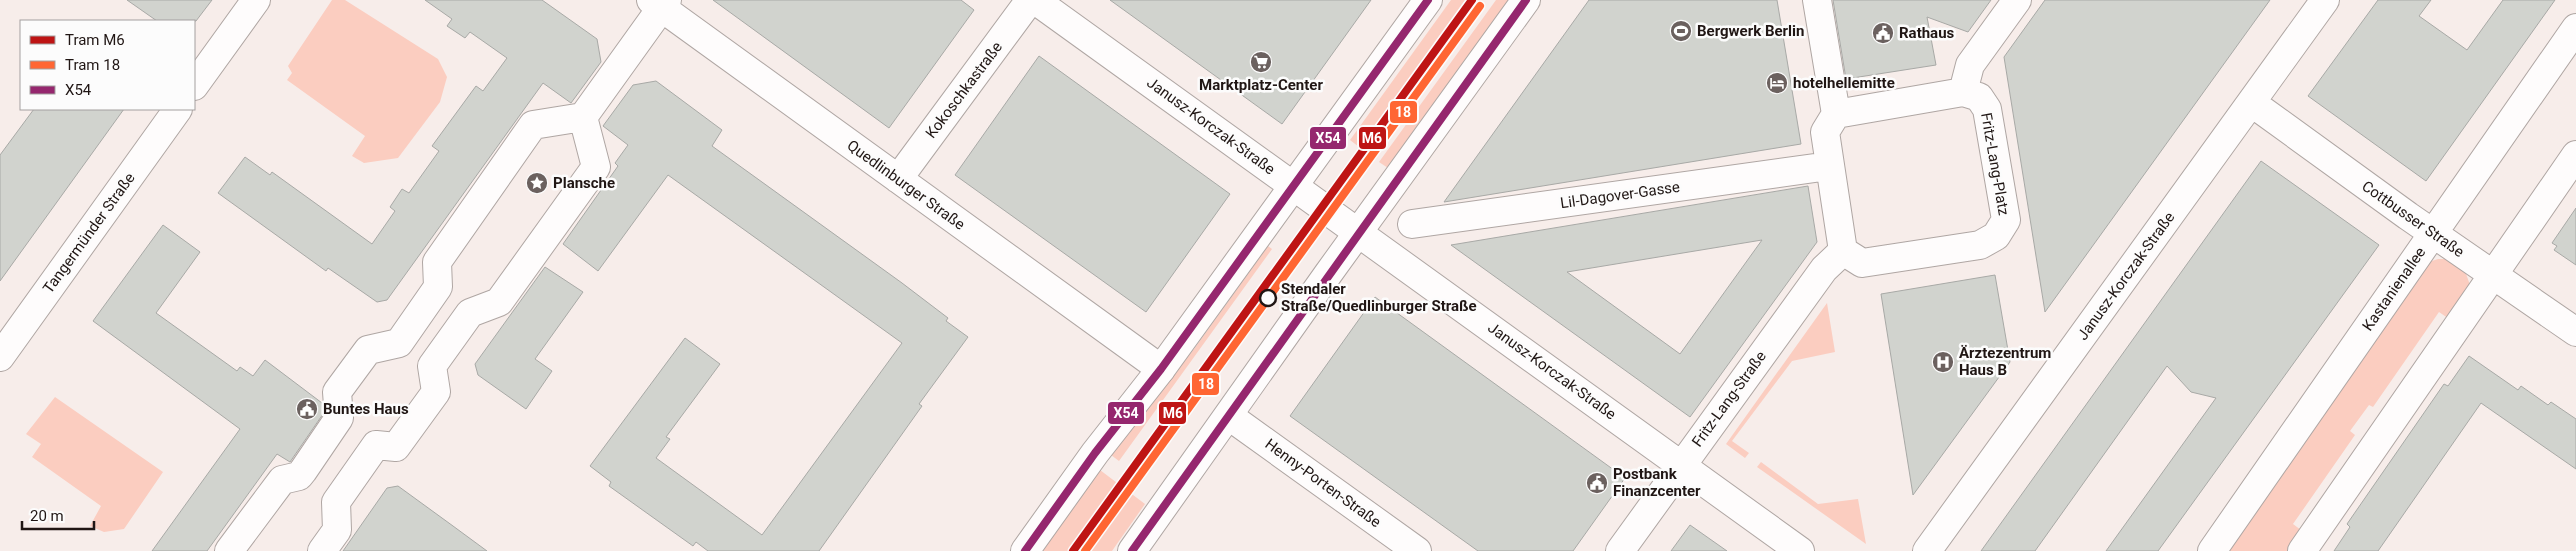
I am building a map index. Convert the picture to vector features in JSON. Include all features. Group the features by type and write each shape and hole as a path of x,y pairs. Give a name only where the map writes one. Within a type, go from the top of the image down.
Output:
{"street":[{"path":"195,85 256,0"},
{"name":"Kokoschkastraße","path":"898,179 1030,0"},
{"name":"Janusz-Korczak-Straße","path":"1035,0 1800,551"},
{"path":"1025,551 1095,453 1161,369 1428,0"},
{"path":"1132,551 1358,232 1526,0"},
{"path":"1816,0 1836,114 1825,132 1842,251"},
{"path":"1836,114 1963,92 1970,65 2017,0"},
{"name":"Janusz-Korczak-Straße","path":"1927,551 2252,103 2324,0"},
{"path":"229,551 282,480 299,476 303,471 339,418 337,392 368,350 399,343 438,287 437,262 533,125 583,117 659,3"},
{"name":"Quedlinburger Straße","path":"659,3 1161,369"},
{"name":"Kastanienallee","path":"2212,551 2576,28"},
{"name":"Fritz-Lang-Platz","path":"1842,251 1862,263 1980,245 1996,236 2006,220 1987,109 1979,97 1963,92"},
{"name":"Cottbusser Straße","path":"2252,103 2433,234 2576,332"},
{"name":"Tangermünder Straße","path":"0,357 177,110"},
{"path":"322,551 337,530 336,502 376,445 396,447 436,392 432,366 470,313 499,302 596,168 583,117"},
{"path":"2302,551 2576,154"},
{"name":"Lil-Dagover-Gasse","path":"1412,224 1829,166"},
{"name":"Fritz-Lang-Straße","path":"1620,551 1824,269 1842,251"},
{"name":"Henny-Porten-Straße","path":"1229,416 1417,551"}],"shaded area":[{"path":"332,0 345,0 438,59 447,77 440,102 398,158 364,163 352,156 365,136 287,80 292,73 288,66"},
{"path":"1451,0 1465,0 1359,147 1350,140"},
{"path":"1496,0 1510,0 1388,168 1379,162"},
{"path":"1268,246 1272,249 1119,461 1111,455 1194,349"},
{"path":"2438,259 2447,259 2464,268 2470,285 2452,321 2439,312 2373,407 2369,405 2350,431 2355,435 2293,524 2305,533 2292,551 2224,551 2426,263"},
{"path":"1827,303 1835,352 1792,361 1732,441 1749,453 1745,458 1726,444"},
{"path":"55,397 163,472 124,529 104,532 90,526 101,506 32,457 41,444 26,434"},
{"path":"1761,462 1818,504 1858,499 1866,544 1757,467"},
{"path":"1100,470 1145,504 1112,551 1041,551"}],"building":[{"path":"127,0 212,0 196,21 156,20"},
{"path":"425,0 542,0 597,39 601,62 571,103 543,83 387,300 377,302 328,268 326,271 218,193 245,157 270,175 272,172 372,244 395,211 390,207 402,189 409,193 439,151 432,146 476,86 483,91 507,58 470,32 465,38 447,26 452,19"},
{"path":"713,0 961,0 974,10 889,128"},
{"name":"Marktplatz-Center","path":"1110,0 1371,0 1282,124"},
{"path":"1589,0 1777,0 1801,144 1444,202"},
{"name":"Rathaus","path":"1833,0 1991,0 1968,32 1927,17 1936,65 1846,79"},
{"path":"2045,0 2270,0 2045,312 2004,57"},
{"path":"2378,0 2431,0 2419,16 2467,50 2503,0 2555,0 2426,181 2308,96"},
{"path":"1039,56 1230,194 1146,312 955,175"},
{"path":"656,81 722,130 712,146 902,283 948,318 946,321 968,337 919,404 922,406 819,551 708,551 696,542 693,546 609,486 611,482 590,466 685,338 720,364 666,437 670,439 656,458 762,535 902,343 668,175 598,271 563,244 618,166 615,163 628,145 603,126 633,85"},
{"path":"33,110 123,110 0,281 0,155"},
{"path":"2261,161 2379,245 2158,551 2106,551 2216,398 2191,392 2167,366 2035,551 1981,551"},
{"path":"1808,186 1817,242 1690,417 1451,245","holes":["1762,240 1680,354 1567,272"]},
{"path":"2576,208 2576,265 2554,250 2557,246 2552,243"},
{"path":"163,225 200,252 156,313 237,371 240,367 253,376 265,360 322,403 323,414 290,462 277,454 207,551 152,551 240,429 93,321"},
{"path":"545,267 583,292 535,359 552,371 526,409 478,375 475,364"},
{"path":"1995,275 2010,362 1913,495 1881,294"},
{"path":"1375,297 1625,478 1573,551 1478,551 1290,416"},
{"path":"2469,356 2518,390 2521,386 2548,405 2551,402 2576,419 2576,469 2481,403 2378,551 2334,551 2350,527 2347,524 2444,384 2448,386"},
{"path":"398,486 487,551 343,551 387,488"},
{"path":"1690,525 1727,551 1671,551"}],"tram line":[{"name":"M6","path":"1073,551 1472,0"},
{"name":"18","path":"1085,551 1480,6"}],"transit line":[{"name":"X54","path":"1025,551 1095,453 1161,369 1428,0"},
{"name":"X54","path":"1132,551 1526,0"}],"place":[{"name":"Bergwerk Berlin","path":"1681,31"},
{"name":"Rathaus","path":"1883,33"},
{"name":"Marktplatz-Center","path":"1261,62"},
{"name":"hotelhellemitte","path":"1777,83"},
{"name":"Plansche","path":"537,183"},
{"name":"Stendaler Straße/Quedlinburger Straße","path":"1268,298"},
{"name":"Ärztezentrum Haus B","path":"1943,362"},
{"name":"Buntes Haus","path":"307,409"},
{"name":"Postbank Finanzcenter","path":"1597,483"}]}
